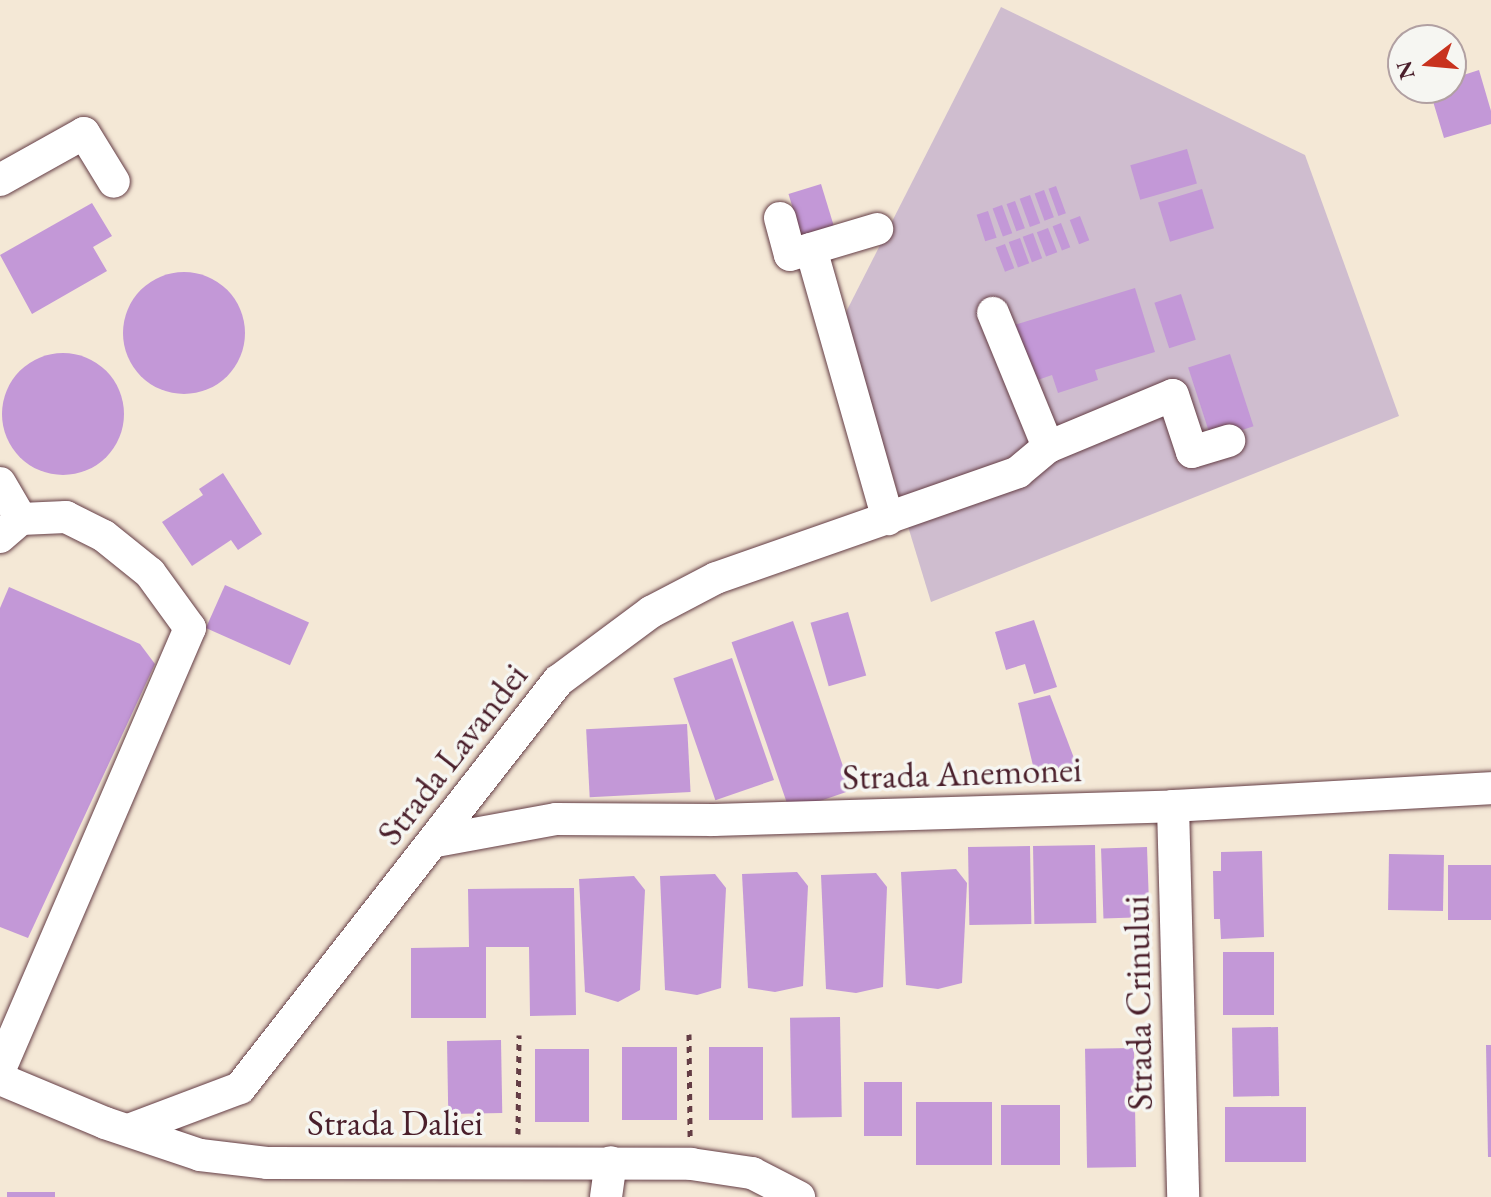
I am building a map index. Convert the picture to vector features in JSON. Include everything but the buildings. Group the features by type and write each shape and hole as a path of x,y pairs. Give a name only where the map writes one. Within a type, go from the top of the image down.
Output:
{"street":[{"path":"0,180 84,133 114,182"},
{"path":"780,218 790,255 877,229"},
{"path":"811,249 896,516"},
{"path":"993,313 1048,447"},
{"name":"Strada Lavandei","path":"131,1129 240,1088 558,681 651,612 716,578 1018,472 1048,447 1173,395 1192,452 1229,441"},
{"path":"0,483 10,528 66,517 104,536 150,573 190,628 10,1021 0,1070"},
{"name":"Strada Anemonei","path":"436,841 556,819 713,820 1173,806 1491,788"},
{"name":"Strada Crinului","path":"1173,806 1183,1197"},
{"name":"Strada Daliei","path":"0,1079 105,1123 131,1129 200,1155 267,1163 691,1164 752,1173 799,1197"},
{"path":"606,1197 611,1162"}],"path":[{"path":"689,1034 691,1164"},
{"path":"518,1163 519,1035"}],"shaded area":[{"path":"1001,7 1305,155 1399,416 931,602 844,316"}]}
